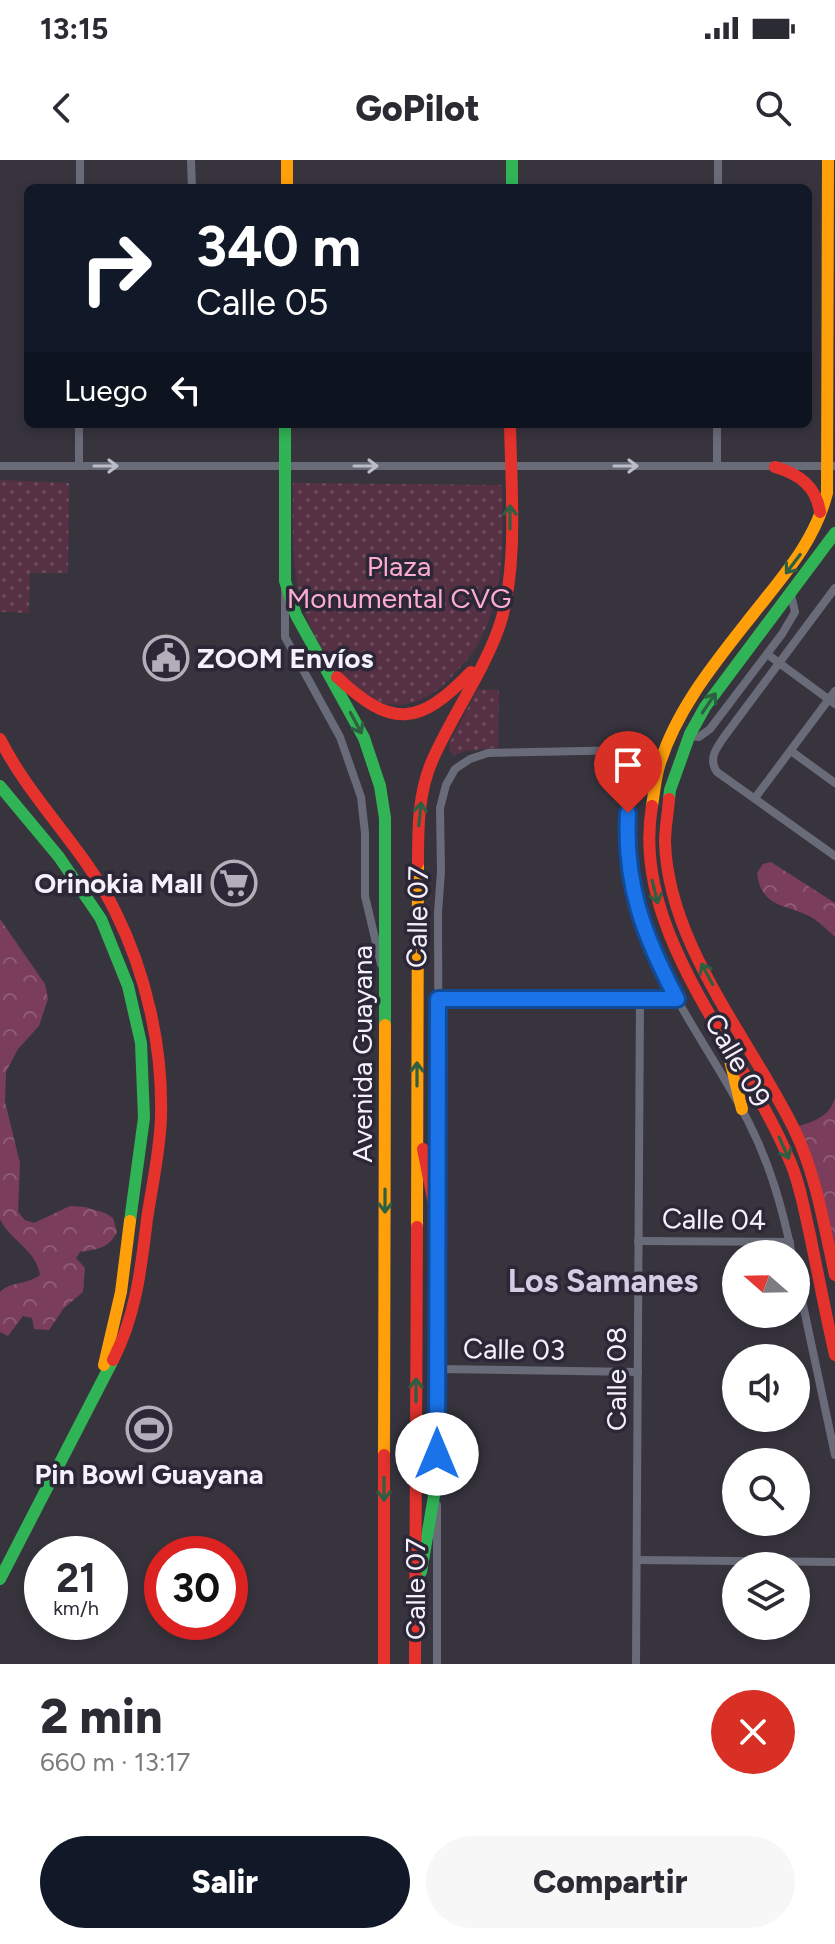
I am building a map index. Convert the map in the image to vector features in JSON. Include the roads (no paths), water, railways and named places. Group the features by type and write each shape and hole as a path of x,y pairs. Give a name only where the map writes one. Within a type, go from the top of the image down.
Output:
{"main road":[{"path":"287,160 287,184"},
{"path":"512,160 512,184"},
{"path":"828,160 826,444 831,466 821,519 800,555 727,648 684,710 664,750 652,793 648,847 656,899 677,954 766,1109 789,1159 799,1189 835,1355"},
{"path":"827,392 835,423"},
{"name":"Avenida Guayana","path":"285,428 285,581 296,615 364,738 380,786 386,835 384,1664"},
{"name":"Avenida Guayana","path":"415,1664 417,911 421,803 439,744 498,630 509,582 510,428"},
{"path":"826,444 835,455"},
{"path":"775,467 805,480 817,496 821,519"},
{"path":"835,533 726,677 689,736 673,775 666,816 665,857 672,894 692,946 781,1101 805,1153 835,1275"},
{"path":"320,656 337,678 361,700 384,712 405,715 428,710 438,703 484,657"},
{"path":"0,739 13,764 98,880 129,939 144,982 157,1041 161,1094 134,1309 126,1334 100,1379 0,1579"},
{"path":"0,786 91,902 114,946 128,986 141,1043 145,1094 141,1146 118,1307 100,1379"},
{"path":"114,946 129,939"},
{"path":"719,1030 732,1062 742,1109"},
{"path":"417,1102 427,1176 439,1228"},
{"path":"141,1146 157,1145"},
{"path":"415,1623 435,1490 437,1454"}],"street":[{"path":"80,160 80,184"},
{"path":"191,160 192,184"},
{"path":"718,160 718,184"},
{"path":"79,428 79,466"},
{"path":"717,428 717,466"},
{"path":"0,466 831,466"},
{"path":"285,581 285,637 340,737 361,797 365,833 365,896 386,982"},
{"path":"835,588 724,737 713,755 712,763 717,772 835,856"},
{"path":"689,736 699,737 710,729 767,654 794,615 791,595"},
{"path":"755,798 833,698 767,654"},
{"name":"Calle 09","path":"443,795 455,769 470,759 488,753 635,751 637,765 627,835 631,882 643,927 677,999 742,1109 770,1167 789,1240"},
{"path":"791,751 835,783"},
{"name":"Calle 07","path":"437,1664 438,999 440,808 443,795"},
{"path":"438,999 677,999"},
{"name":"Calle 08","path":"636,1664 640,999"},
{"name":"Calle 04","path":"638,1241 722,1242"},
{"path":"808,1328 835,1455"},
{"name":"Calle 03","path":"438,1369 638,1372"},
{"path":"637,1560 835,1562"}],"place":[{"name":"ZOOM Envíos","path":"166,658"},
{"name":"Orinokia Mall","path":"234,883"},
{"name":"Pin Bowl Guayana","path":"149,1429"}],"district":[{"name":"Los Samanes","path":"603,1281"}],"park label":[{"name":"Plaza Monumental CVG","path":"399,582"}]}
